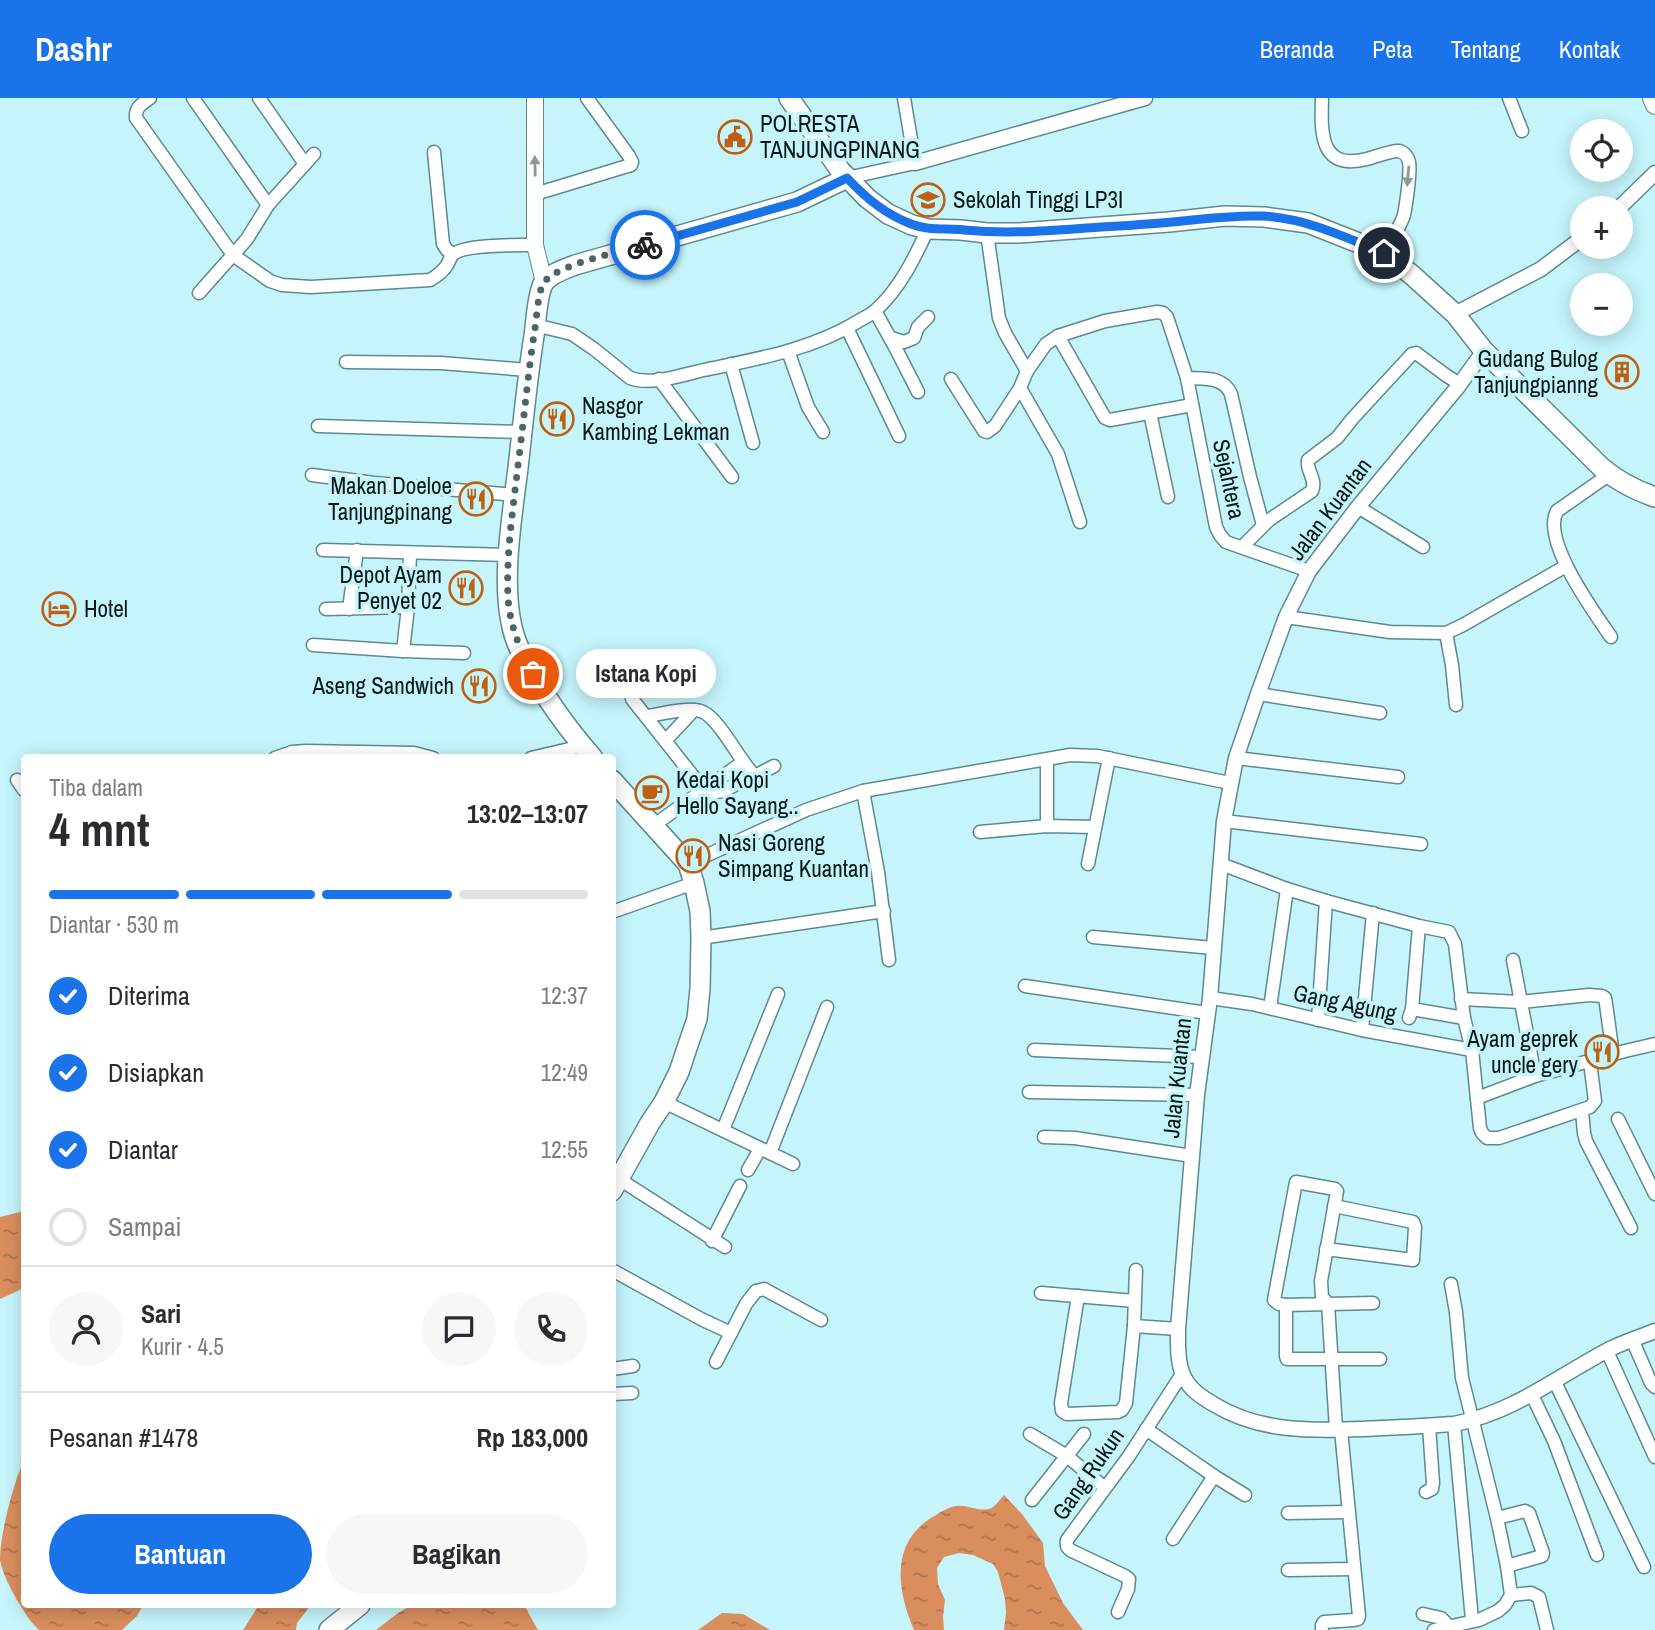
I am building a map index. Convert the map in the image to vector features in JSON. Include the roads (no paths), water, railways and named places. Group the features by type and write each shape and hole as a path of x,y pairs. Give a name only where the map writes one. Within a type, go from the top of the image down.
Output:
{"highway":[{"path":"789,98 833,162 866,198 888,214 912,225 928,229 1019,233 1225,216 1264,216 1308,223 1384,253 1455,314 1484,351 1610,474 1638,491 1655,497"},
{"path":"587,752 540,688 525,660 513,631 508,597 509,555 528,370 544,282 559,271 575,265 797,202 847,178"},
{"path":"616,784 654,825 691,874 700,911 701,938 697,1019 679,1072 616,1185"},
{"path":"329,1630 356,1608"}],"main road":[{"path":"535,98 535,246 544,282"},
{"path":"1652,98 1655,105"}],"street":[{"path":"150,98 138,107 136,118 233,255 271,281 282,285 311,287 430,279 446,268 453,254 462,250 535,246"},
{"path":"193,98 268,205"},
{"path":"260,98 305,164"},
{"path":"536,194 631,165 629,156 587,98"},
{"path":"904,98 915,163"},
{"path":"847,178 915,163 1145,98"},
{"path":"1322,98 1321,126 1324,144 1330,154 1347,161 1398,151 1409,160 1404,216 1384,253"},
{"path":"1509,98 1522,131"},
{"path":"434,152 443,244 453,254"},
{"path":"199,293 247,239 268,205 314,154"},
{"path":"1631,196 1655,173"},
{"path":"536,325 572,334 629,378 644,381 788,351 847,328 875,311 909,269 928,229"},
{"path":"987,233 999,318 1027,371"},
{"path":"1455,314 1541,270 1570,247"},
{"path":"875,311 918,392"},
{"name":"Sejahtera","path":"1058,336 1105,321 1163,313 1167,317 1187,378 1216,527 1220,535 1226,542 1309,571"},
{"path":"891,338 904,342 914,338 918,327 928,317"},
{"path":"847,328 899,436"},
{"path":"951,379 986,432 995,426 1046,344 1058,336 1105,418 1110,420 1192,405"},
{"path":"788,351 808,407 823,432"},
{"name":"Jalan Kuantan","path":"1182,1374 1178,1329 1197,1095 1208,1005 1224,821 1236,758 1286,617 1309,571 1484,351"},
{"path":"1242,547 1263,525 1312,491 1314,482 1308,460 1338,438 1412,354 1416,354 1460,384"},
{"path":"346,362 440,363 528,370"},
{"path":"732,364 753,443"},
{"path":"1187,378 1221,381 1231,394 1263,525"},
{"path":"659,379 732,477"},
{"path":"1020,388 1058,454 1080,522"},
{"path":"1150,413 1168,497"},
{"path":"318,426 522,432"},
{"path":"1610,474 1555,515 1556,534 1566,566 1611,637"},
{"path":"312,475 515,495"},
{"path":"1358,507 1423,547"},
{"path":"323,550 509,555"},
{"path":"349,608 357,550"},
{"path":"403,651 410,553"},
{"path":"1286,617 1390,632 1446,633 1566,566"},
{"path":"326,609 408,607"},
{"path":"1446,633 1456,705"},
{"path":"313,645 464,653"},
{"path":"1258,694 1380,713"},
{"path":"632,699 709,793 724,791 753,774 757,775 775,766"},
{"path":"647,716 694,710 703,712 710,717 753,774"},
{"path":"666,740 694,710"},
{"path":"297,754 306,751 418,754"},
{"path":"568,754 587,752"},
{"path":"616,910 691,874 806,810 863,791 1070,755 1109,758 1230,783"},
{"path":"1088,864 1109,758"},
{"path":"1236,758 1398,777"},
{"path":"1047,760 1047,826"},
{"path":"654,825 743,762"},
{"path":"863,791 884,911 888,960"},
{"path":"1224,821 1421,844"},
{"path":"980,832 1047,826 1095,827"},
{"path":"1221,864 1326,901 1449,932 1455,944 1482,1133 1487,1138 1499,1138 1590,1107 1595,1101 1590,1062"},
{"path":"1270,1008 1287,889"},
{"path":"1318,1020 1326,901"},
{"path":"701,938 884,911"},
{"path":"1362,1030 1374,913"},
{"path":"1419,926 1410,1014 1464,1018"},
{"path":"1093,937 1213,948"},
{"path":"1513,960 1535,1076"},
{"name":"Gang Agung","path":"1025,986 1208,1005 1252,1004 1362,1030 1472,1050"},
{"path":"723,1130 778,994"},
{"path":"1461,999 1520,1002 1604,996 1613,1055"},
{"path":"748,1170 765,1151 827,1007"},
{"path":"1478,1098 1535,1076 1655,1044"},
{"path":"1034,1050 1201,1056"},
{"path":"1029,1092 1197,1095"},
{"path":"664,1102 793,1164"},
{"path":"1581,1111 1586,1141 1631,1228"},
{"path":"1618,1119 1655,1194"},
{"path":"1045,1137 1075,1138 1192,1156"},
{"path":"1322,1630 1322,1625 1328,1621 1354,1620 1359,1616 1328,1304 1321,1293 1337,1192 1335,1189 1298,1182 1295,1184 1274,1300 1286,1305 1328,1304 1373,1303"},
{"path":"616,1185 725,1247"},
{"path":"712,1241 740,1186"},
{"path":"1326,1249 1413,1260 1413,1222 1334,1206"},
{"path":"1077,1296 1061,1407 1064,1414 1118,1412 1124,1408 1134,1326 1136,1270"},
{"path":"616,1272 731,1333"},
{"path":"1434,1630 1477,1623 1499,1611 1511,1595 1497,1518 1462,1378 1457,1312 1451,1284"},
{"path":"716,1363 753,1293 762,1289 821,1320"},
{"path":"1041,1293 1134,1301"},
{"path":"1286,1305 1287,1359 1380,1359"},
{"path":"1134,1326 1178,1329"},
{"path":"1182,1374 1198,1395 1230,1414 1252,1422 1293,1429 1454,1424 1472,1421 1532,1395 1607,1351 1655,1331"},
{"path":"1632,1339 1655,1387"},
{"path":"1607,1351 1655,1457"},
{"path":"616,1369 633,1367"},
{"name":"Gang Rukun","path":"1118,1612 1128,1589 1129,1579 1067,1548 1067,1540 1182,1374"},
{"path":"1555,1382 1644,1567"},
{"path":"616,1394 632,1393"},
{"path":"1532,1395 1554,1441 1597,1555"},
{"path":"1454,1424 1477,1623"},
{"path":"1426,1492 1432,1489 1433,1483 1429,1426"},
{"path":"1146,1429 1245,1495"},
{"path":"1030,1434 1066,1456 1105,1488"},
{"path":"1032,1500 1084,1434"},
{"path":"1173,1539 1214,1476"},
{"path":"1497,1518 1525,1511 1529,1513 1543,1553 1542,1556 1507,1566"},
{"path":"1288,1513 1348,1513"},
{"path":"1288,1570 1353,1569"},
{"path":"1511,1595 1531,1592 1538,1595 1547,1630"},
{"path":"1423,1614 1441,1618 1449,1626"}],"water":[{"path":"21,1212 21,1289 0,1299 0,1217"},
{"path":"21,1468 21,1606 0,1560 2,1537"},
{"path":"1004,1495 1043,1543 1045,1566 1063,1603 1083,1630 1004,1630 1005,1599 998,1572 993,1564 973,1555 959,1553 944,1557 937,1568 938,1584 945,1600 944,1630 914,1630 903,1598 901,1582 904,1551 911,1538 921,1525 946,1509 961,1506 989,1509"},
{"path":"22,1608 141,1608 122,1630 39,1630"},
{"path":"257,1608 309,1608 297,1623 296,1630 243,1630"},
{"path":"407,1608 526,1608 538,1630 376,1630"},
{"path":"722,1613 743,1614 770,1630 698,1630"}],"place":[{"name":"POLRESTA TANJUNGPINANG","path":"735,137"},
{"name":"Sekolah Tinggi LP3I","path":"928,200"},
{"name":"Gudang Bulog Tanjungpianng","path":"1622,372"},
{"name":"Nasgor Kambing Lekman","path":"557,419"},
{"name":"Makan Doeloe Tanjungpinang","path":"476,499"},
{"name":"Depot Ayam Penyet 02","path":"466,588"},
{"name":"Hotel","path":"59,609"},
{"name":"Istana Kopi","path":"533,674"},
{"name":"Aseng Sandwich","path":"479,686"},
{"name":"Kedai Kopi Hello Sayang..","path":"652,793"},
{"name":"Nasi Goreng Simpang Kuantan","path":"693,856"},
{"name":"Ayam geprek uncle gery","path":"1602,1052"}]}
